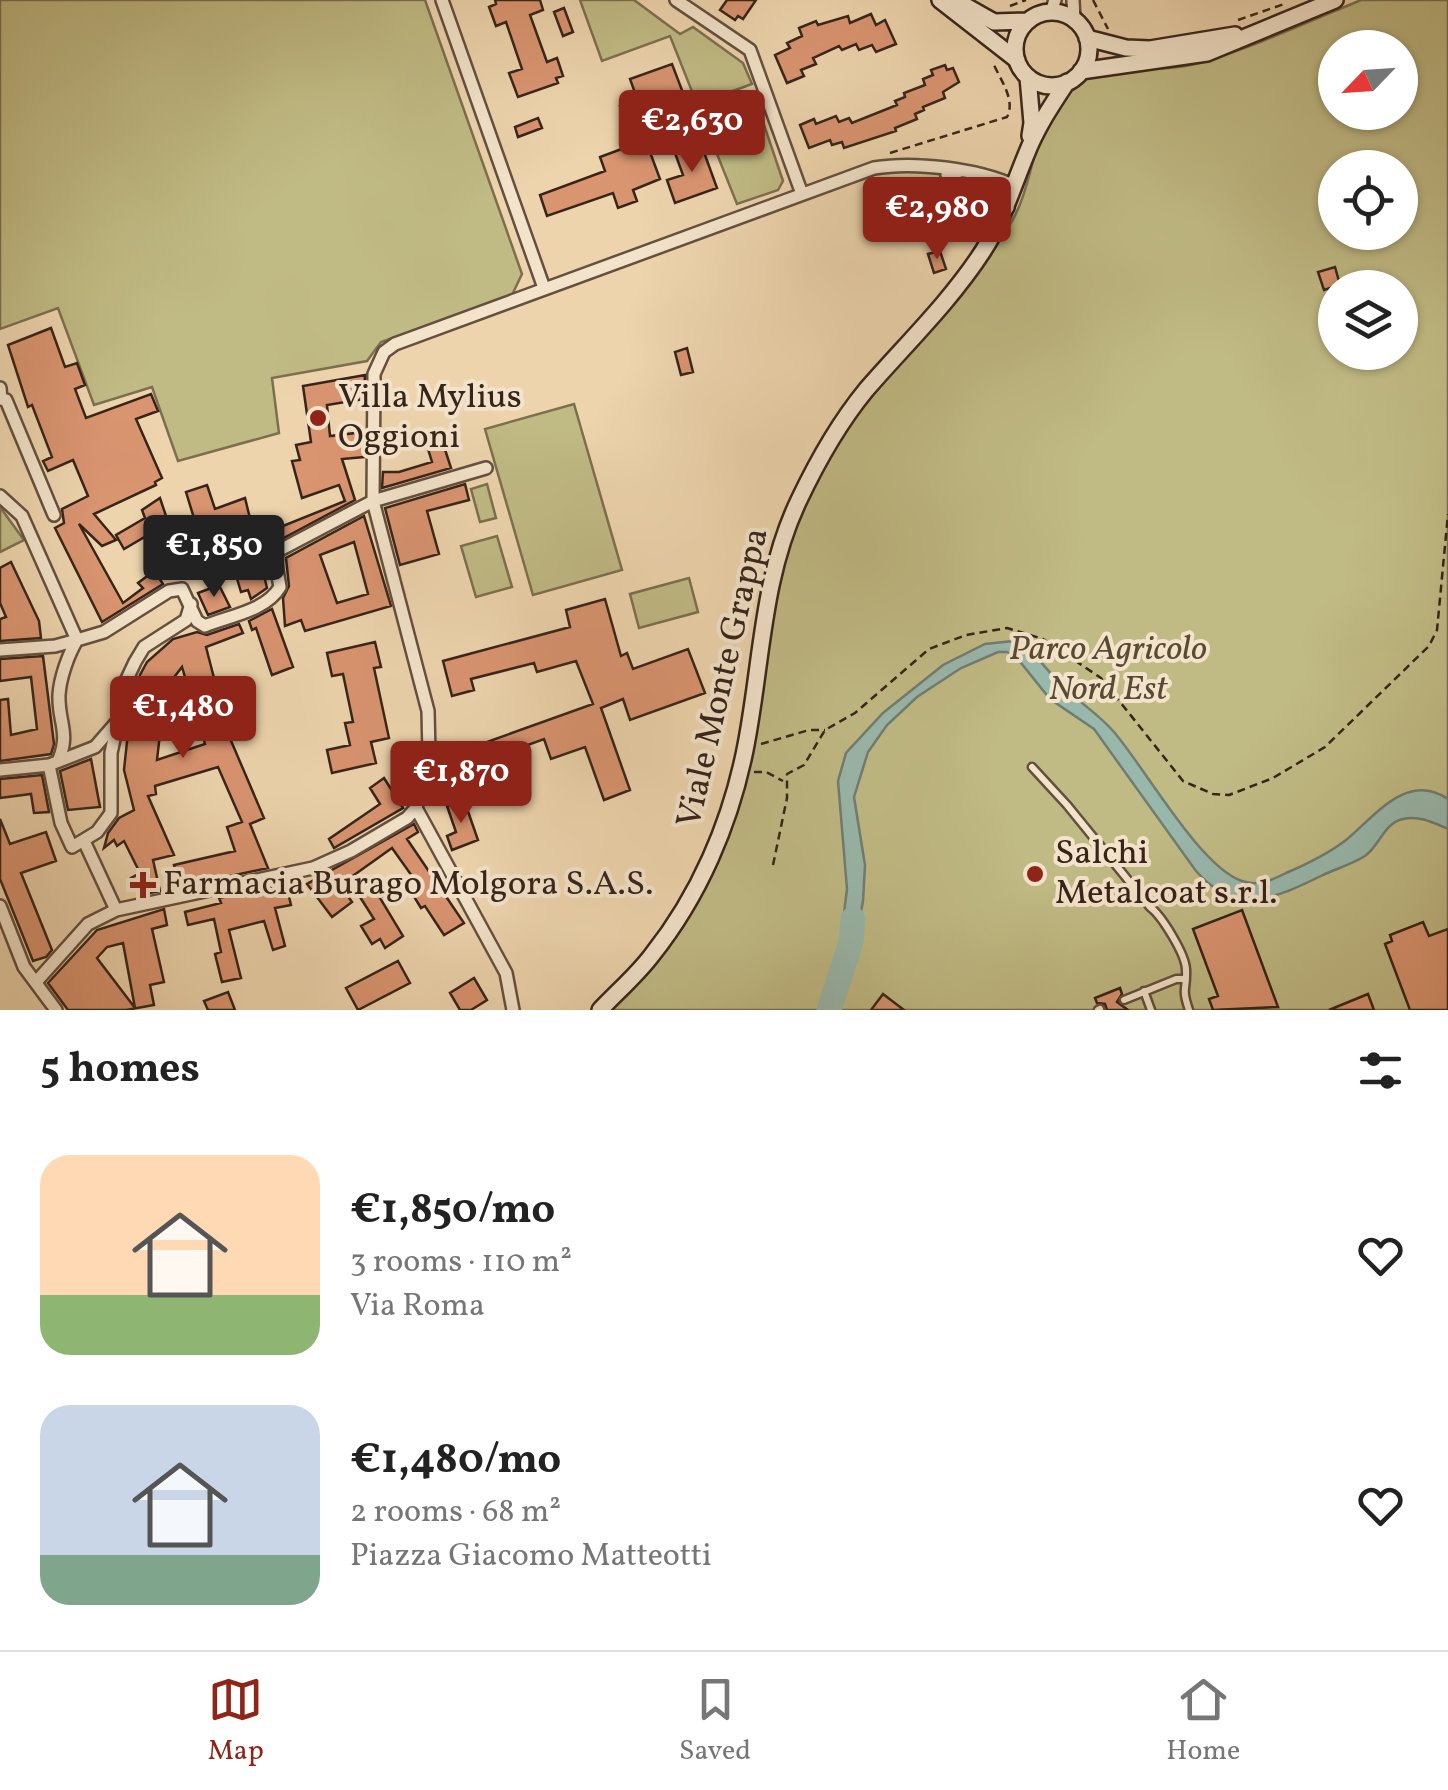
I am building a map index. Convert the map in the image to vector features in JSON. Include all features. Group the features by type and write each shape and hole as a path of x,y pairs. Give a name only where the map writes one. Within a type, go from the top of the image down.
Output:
{"street":[{"path":"442,0 544,288"},
{"path":"676,0 750,50 802,194"},
{"path":"940,0 990,27 1027,21 1053,6 1074,19 1087,38 1088,55 1082,70"},
{"path":"955,0 990,27 1028,77 1046,85 1066,82 1082,70 1192,57 1236,43 1328,1"},
{"path":"1073,0 1074,19"},
{"path":"1016,60 1016,39 1027,21"},
{"path":"1087,38 1126,48 1166,48 1277,23"},
{"name":"Viale Monte Grappa","path":"600,1010 652,956 712,856 745,750 763,615 798,501 835,434 864,393 976,260 1008,208 1032,123 1028,77"},
{"name":"Viale Monte Grappa","path":"1026,154 1066,82"},
{"path":"36,982 88,924 116,910 312,868 351,851 416,808 429,754 428,711 372,500 374,374 384,352 395,344 544,288 874,168 894,164 980,174 1016,186"},
{"path":"934,169 1008,208"},
{"path":"0,388 0,399 6,400 54,515"},
{"path":"0,650 76,640 104,632 170,591 182,590 196,622 204,626 266,602 280,587 275,559 278,551 372,500 486,468"},
{"path":"0,496 22,516 76,640 59,696 67,741 54,762 61,824 72,847 97,832 111,813 111,752 127,679 144,647 186,620 191,604"},
{"path":"0,770 54,762 94,747 118,722"},
{"path":"416,808 506,973 513,1010"},
{"path":"84,842 116,910"},
{"path":"0,906 24,967 56,1010"}],"lane":[{"path":"1032,767 1150,907 1161,915 1186,968 1182,990 1189,1010"},
{"path":"1124,1000 1184,979"},
{"path":"1144,991 1151,1010"}],"path":[{"path":"878,158 1007,117 1010,101 989,52 990,27 1003,10 1026,0"},
{"path":"1093,0 1101,21 1118,33"},
{"path":"1226,23 1295,0"},
{"path":"745,750 808,730 825,730 855,713 930,649 966,635 1006,628 1042,638 1101,678 1183,781 1213,794 1249,789 1324,747 1429,646 1437,630 1448,514"},
{"path":"773,866 787,798 787,774 804,766 825,730"},
{"path":"738,779 752,772 766,772 784,782"}],"green space":[{"path":"0,0 425,0 522,274 512,295 381,342 367,361 272,378 279,433 178,461 152,387 94,405 58,308 0,329"},
{"path":"580,0 634,0 680,34 693,27 743,63 752,84 697,104 670,36 602,61"},
{"name":"Parco Agricolo Nord Est","path":"1361,0 1448,0 1448,1010 612,1010 666,948 709,876 726,837 750,758 778,583 803,505 848,428 961,293 1012,221 1050,113 1074,86 1088,78 1199,63"},
{"path":"762,119 783,181 778,190 737,204 711,139"},
{"path":"574,404 622,570 533,595 485,429"},
{"path":"487,484 496,518 480,522 471,489"},
{"path":"0,507 24,540 0,552"},
{"path":"497,536 512,587 476,597 461,546"},
{"path":"689,578 698,612 639,628 630,594"}],"shaded area":[{"path":"1013,641 1032,652 1065,688 1108,725 1191,837 1226,872 1242,881 1265,882 1317,858 1405,793 1419,790 1448,799 1448,829 1421,819 1403,819 1391,825 1365,856 1289,891 1257,899 1226,894 1196,871 1094,729 1050,699 1017,658 998,652 961,668 917,697 887,725 868,752 854,797 865,865 863,901 854,950 840,946 847,889 838,781 846,753 883,713 943,665 985,644"}],"building":[{"path":"495,0 540,0 543,10 530,15 547,62 557,58 563,76 556,78 558,83 518,97 509,73 522,69 506,22 496,26 489,7 496,4"},
{"path":"727,0 756,0 743,19 738,16 735,20 720,10"},
{"path":"564,8 573,32 563,36 554,12"},
{"path":"871,14 876,25 885,20 896,44 876,52 872,45 859,50 856,44 842,50 839,46 813,58 816,64 801,70 804,76 787,83 775,55 802,36 799,28 848,16 850,23"},
{"path":"672,64 688,106 661,116 653,96 638,101 630,79"},
{"path":"945,65 947,70 953,68 959,82 943,92 945,98 915,114 917,119 895,128 896,131 844,148 842,142 832,145 830,140 809,148 800,125 836,116 839,122 849,118 852,123 897,105 895,101 905,97 904,93 925,85 923,79 933,75 931,70"},
{"path":"631,101 660,179 633,190 637,201 618,208 613,193 547,216 540,195 605,171 600,157 635,144 620,106"},
{"path":"538,118 542,128 518,137 515,127"},
{"path":"701,144 717,188 675,203 667,180 683,175 675,153"},
{"path":"940,251 946,269 934,273 928,254"},
{"path":"51,328 65,367 77,363 85,385 75,389 86,418 151,394 158,411 136,419 162,478 156,485 94,514 116,540 102,546 79,524 123,603 143,588 138,583 154,571 163,584 102,622 55,528 64,523 62,509 88,496 73,460 48,471 43,461 52,457 32,405 28,407 8,345"},
{"path":"687,348 693,372 681,375 675,352"},
{"path":"365,375 364,399 327,405 330,436 364,432 364,457 342,459 355,500 278,541 273,530 345,501 339,485 302,498 292,461 300,460 296,445 311,442 303,386"},
{"path":"440,434 451,468 382,488 383,472 399,472 432,462 424,436"},
{"path":"465,484 469,500 427,511 439,554 400,565 385,508"},
{"path":"207,485 215,509 245,498 267,588 251,599 248,590 241,592 228,548 164,569 148,535 124,549 116,535 145,518 142,510 160,498 174,540 197,528 186,492"},
{"path":"364,516 391,606 305,631 301,620 285,626 283,598 289,586 286,558","holes":["354,542 368,594 337,603 320,555"]},
{"path":"11,562 39,621 41,638 0,641 0,619 6,617 0,603 0,568"},
{"path":"219,585 230,607 208,615 198,593"},
{"path":"605,599 621,656 627,653 633,669 688,649 705,693 630,720 623,699 601,708 630,790 604,800 585,747 551,759 544,739 464,768 471,786 457,791 445,757 593,704 576,661 537,672 534,663 471,679 474,690 452,696 443,661 570,627 566,610"},
{"path":"272,609 293,667 272,675 256,628 252,630 249,621"},
{"path":"239,624 243,633 206,647 229,736 264,818 250,824 268,868 179,887 174,865 235,851 227,827 242,822 218,767 155,786 156,794 148,796 174,855 153,860 160,891 139,895 131,878 140,873 124,841 117,846 114,840 104,848 108,833 119,818 134,810 124,770 140,675 147,662 173,639 197,632 207,635","holes":["182,667 205,744 157,760 165,689"]},
{"path":"375,642 381,667 374,668 389,738 371,742 376,763 332,773 327,750 350,745 345,723 353,722 343,674 332,676 327,653"},
{"path":"43,656 54,744 51,754 0,761 0,700 8,699 11,735 37,729 31,677 0,681 0,659"},
{"path":"91,759 100,807 68,810 60,771"},
{"path":"42,775 49,812 34,813 31,794 0,798 0,779"},
{"path":"384,778 403,808 334,848 329,839 380,804 370,788"},
{"path":"464,800 478,840 452,850 447,836 456,832 447,806"},
{"path":"0,819 10,844 46,832 56,861 21,873 52,950 46,957 33,961 0,879"},
{"path":"414,824 418,832 407,839 464,923 444,935 413,895 422,890 392,848 340,885 352,902 332,917 307,884"},
{"path":"286,884 291,905 275,908 285,946 273,950 264,921 229,930 241,978 222,982 215,954 221,952 214,919 188,925 185,912 221,903 219,898"},
{"path":"378,885 385,895 380,898 403,936 385,948 380,939 372,944 361,926 374,919 360,897"},
{"path":"164,909 167,925 152,929 164,982 150,985 154,1005 126,1010 68,1010 48,983 97,930","holes":["123,943 135,1008 97,958 107,947"]},
{"path":"1242,910 1278,1007 1213,1010 1209,999 1218,996 1193,929"},
{"path":"1423,922 1429,936 1448,929 1448,1010 1410,1010 1385,944 1392,941 1390,935"},
{"path":"398,961 410,983 358,1010 346,988"},
{"path":"474,978 487,1000 471,1010 460,1010 450,993"},
{"path":"1120,988 1122,994 1117,1002 1128,1010 1107,1010 1105,1004 1097,1003 1095,998"},
{"path":"228,992 235,1010 208,1010 204,1001"},
{"path":"883,994 904,1010 871,1010"},
{"path":"1368,994 1374,1010 1329,1010"}],"waterway":[{"path":"829,1010 851,942 853,919"}],"place":[{"name":"Villa Mylius Oggioni","path":"318,418"},
{"name":"Salchi Metalcoat s.r.l.","path":"1035,874"},
{"name":"Farmacia Burago Molgora S.A.S.","path":"143,885"}]}
